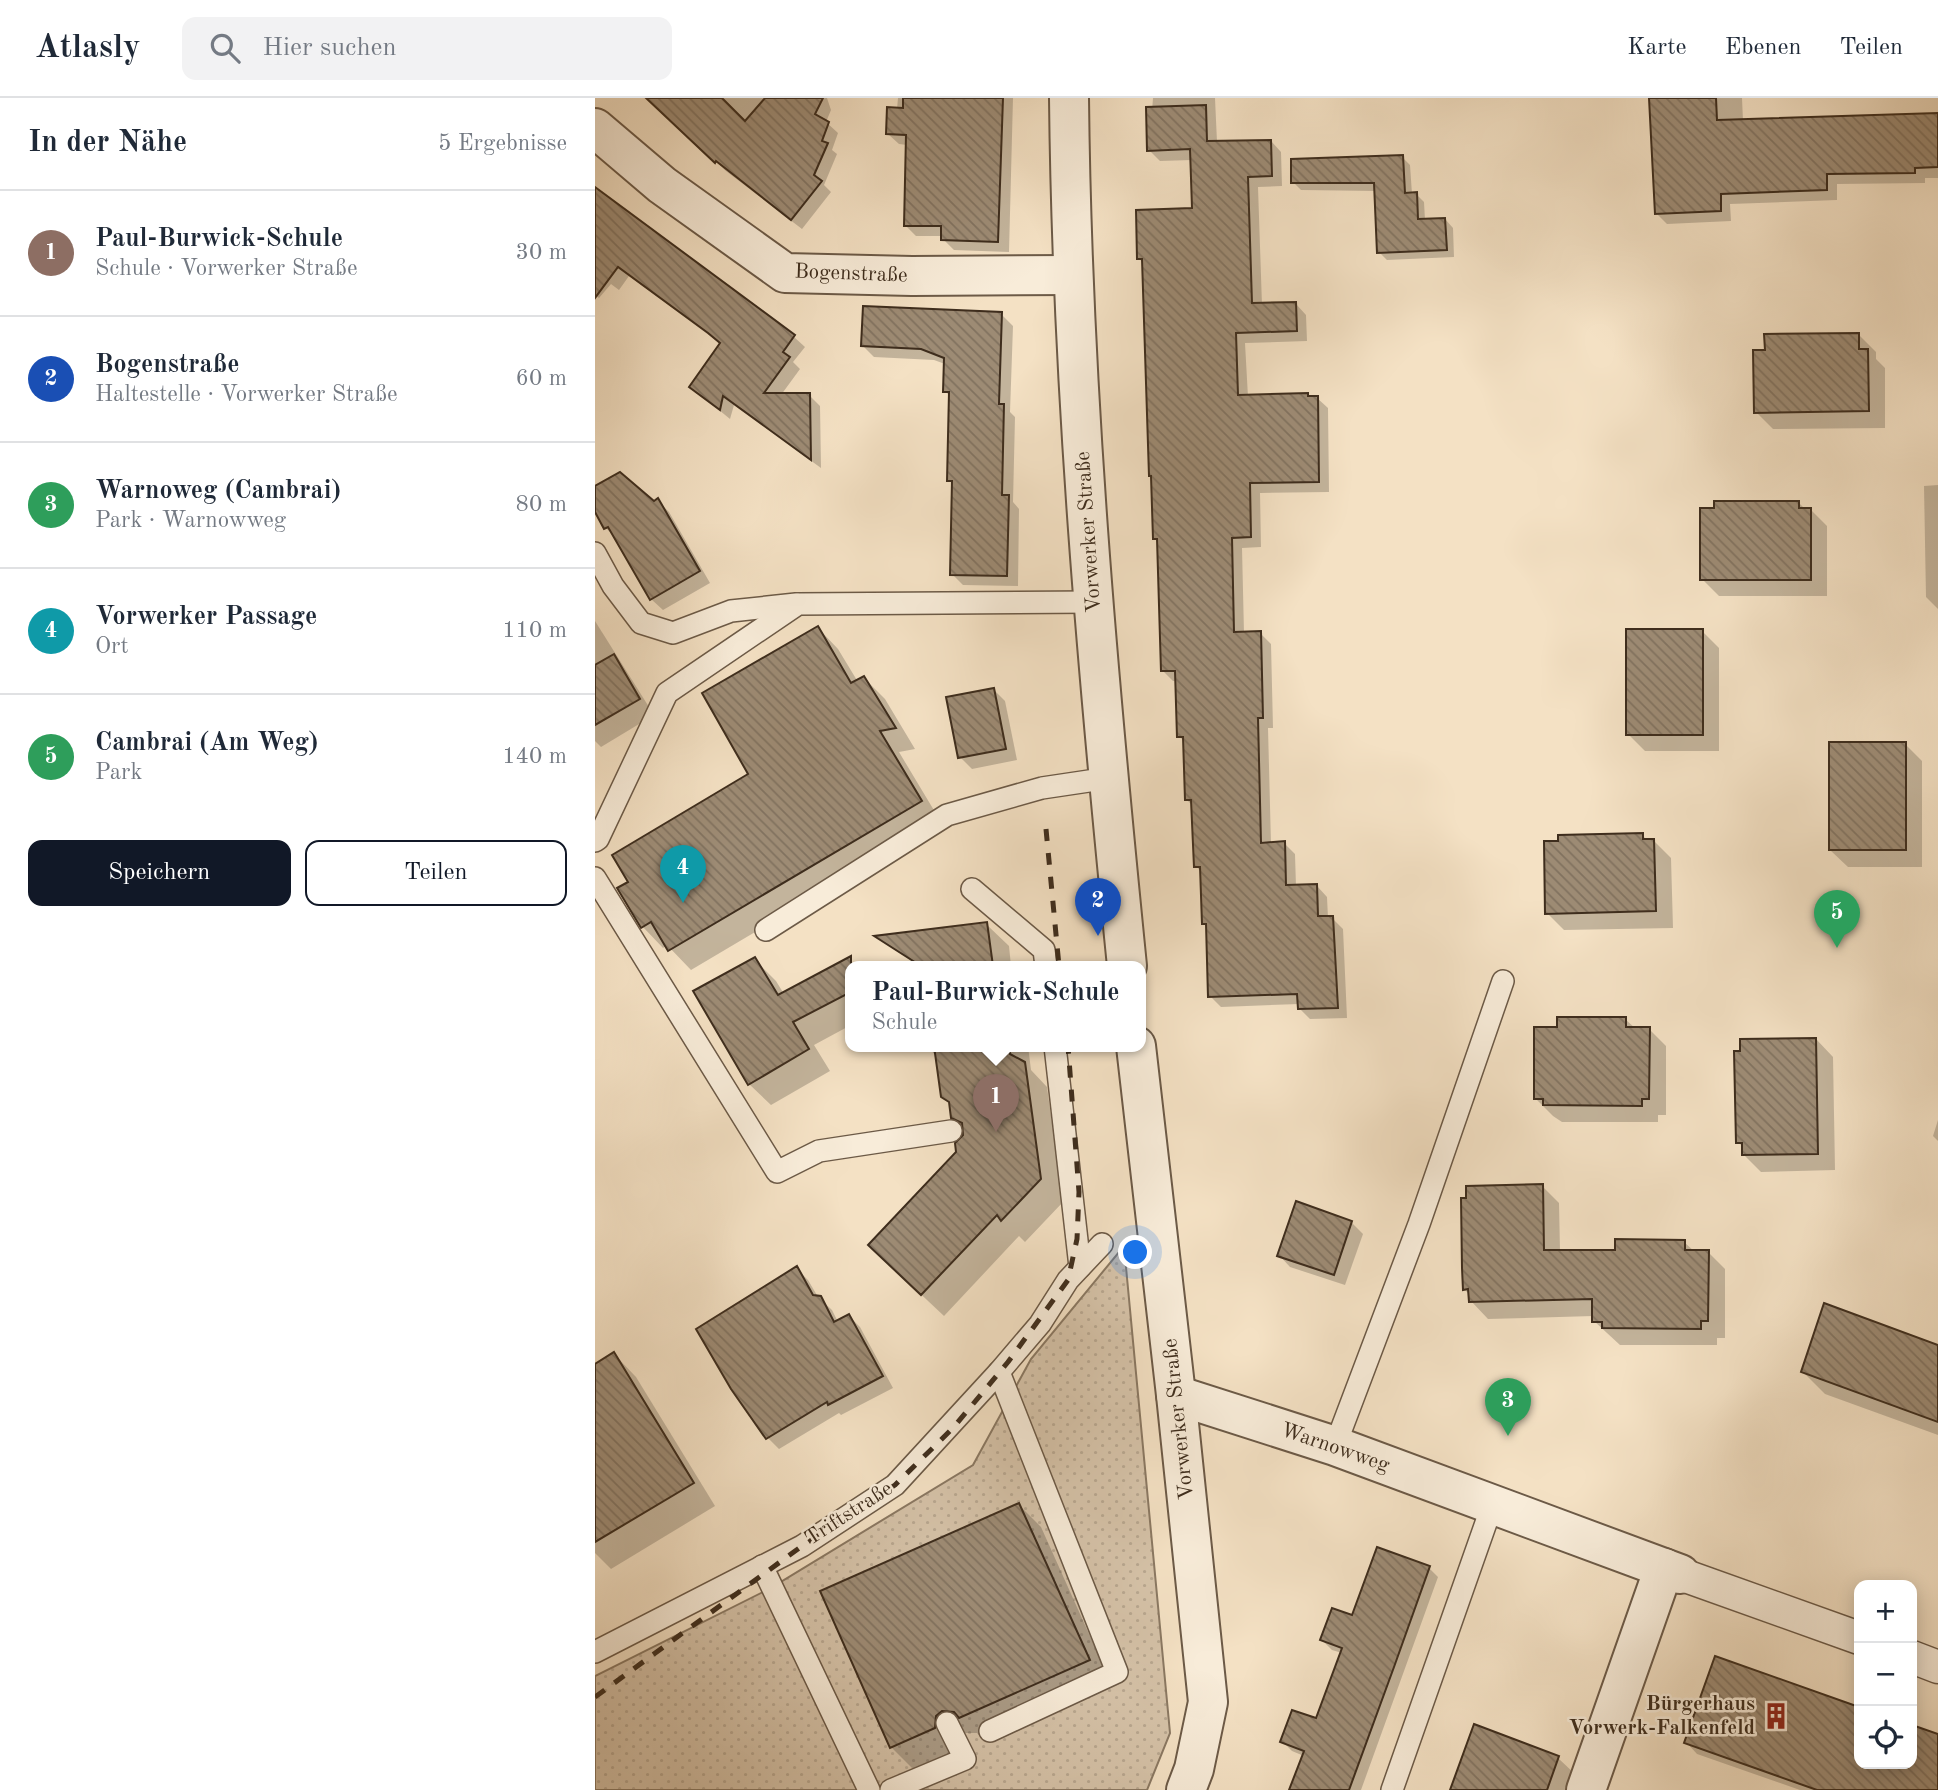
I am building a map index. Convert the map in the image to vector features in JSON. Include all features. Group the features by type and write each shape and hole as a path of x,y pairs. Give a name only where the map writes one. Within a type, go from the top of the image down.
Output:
{"street":[{"name":"Vorwerker Straße","path":"1069,98 1073,275 1095,602 1127,961"},
{"name":"Bogenstraße","path":"595,128 662,185 786,273 912,276 1073,275"},
{"name":"Vorwerker Straße","path":"1137,1052 1209,1702 1186,1790"},
{"name":"Warnowweg","path":"1176,1395 1335,1446 1672,1571"},
{"path":"1588,1786 1633,1654 1672,1571 1854,1636"},
{"path":"1917,1659 1938,1667"}],"lane":[{"path":"595,554 613,586 641,623 673,633 731,611 798,604 1095,602"},
{"path":"595,841 667,694 798,604"},
{"path":"766,930 947,816 1042,788 1109,778"},
{"path":"595,878 777,1172 819,1151 951,1131"},
{"path":"972,889 1044,950 1045,961"},
{"path":"1335,1446 1419,1224 1503,981"},
{"path":"1056,1052 1080,1267"},
{"name":"Triftstraße","path":"595,1652 801,1546 895,1485 999,1372 1040,1324 1068,1280 1102,1244"},
{"path":"990,1731 1117,1672 999,1372"},
{"path":"1392,1790 1493,1503"},
{"path":"762,1566 869,1790"},
{"path":"891,1790 965,1759 947,1723"}],"shaded area":[{"path":"1124,1246 1170,1733 1147,1790 595,1790 595,1676 769,1589 973,1465 1031,1359"}],"building":[{"path":"646,98 722,98 745,121 765,98 823,98 815,114 829,122 822,141 828,143 814,175 822,181 791,220 716,161 715,163"},
{"path":"903,98 1003,98 998,242 941,240 941,226 904,226 906,135 886,134 887,107 903,108"},
{"path":"1649,98 1716,98 1717,120 1938,113 1938,167 1915,168 1915,173 1827,174 1827,190 1721,194 1721,211 1655,214"},
{"path":"1206,105 1207,141 1271,140 1272,176 1248,177 1252,303 1296,302 1297,331 1236,333 1238,395 1308,393 1308,396 1318,396 1319,482 1250,483 1251,537 1232,538 1234,632 1261,631 1263,718 1258,718 1261,843 1285,841 1286,885 1317,884 1318,916 1333,916 1338,1008 1298,1009 1297,994 1208,997 1206,924 1202,924 1200,867 1194,867 1191,800 1185,800 1183,737 1177,737 1175,671 1161,671 1157,539 1153,539 1149,476 1142,259 1137,259 1136,210 1192,208 1190,149 1147,151 1146,107"},
{"path":"1403,155 1405,193 1417,192 1418,219 1445,218 1447,250 1377,253 1374,183 1291,183 1291,159"},
{"path":"595,187 795,335 783,352 790,357 764,393 810,393 811,460 723,396 720,410 689,387 720,343 708,333 618,267 595,298"},
{"path":"863,306 1002,312 999,404 1004,404 1002,495 1009,495 1007,576 950,575 952,481 947,481 949,392 943,392 944,358 921,349 861,346"},
{"path":"1859,333 1859,349 1868,349 1869,411 1754,413 1753,350 1765,350 1764,334"},
{"path":"620,472 654,501 658,498 700,571 650,600 608,527 604,529 595,512 595,486"},
{"path":"1714,501 1799,501 1799,508 1811,508 1811,580 1700,580 1700,508 1714,508"},
{"path":"818,626 851,683 864,676 896,728 880,731 922,801 668,951 651,922 641,928 617,888 628,882 612,855 748,774 702,693"},
{"path":"1626,629 1703,629 1703,735 1626,735"},
{"path":"614,654 640,699 595,725 595,665"},
{"path":"994,688 1006,749 958,758 946,697"},
{"path":"1829,742 1906,742 1906,850 1829,850"},
{"path":"1643,833 1643,839 1654,839 1656,911 1545,914 1544,841 1558,841 1558,835"},
{"path":"987,922 992,961 913,961 874,936"},
{"path":"851,956 851,961 845,961 845,995 793,1022 809,1049 748,1085 693,991 755,957 778,995"},
{"path":"1557,1017 1626,1017 1626,1027 1650,1027 1649,1099 1642,1099 1642,1106 1543,1105 1543,1099 1534,1099 1534,1027 1557,1027"},
{"path":"1816,1038 1818,1154 1742,1155 1742,1143 1736,1143 1734,1051 1740,1051 1740,1039"},
{"path":"935,1052 1010,1052 1025,1062 1041,1179 1001,1221 997,1215 921,1295 868,1245 956,1152 955,1143 963,1135 962,1123 951,1118 949,1102 941,1097"},
{"path":"1543,1184 1544,1250 1615,1250 1615,1239 1685,1240 1685,1250 1709,1250 1708,1321 1701,1321 1701,1329 1602,1328 1602,1322 1592,1322 1592,1299 1469,1302 1468,1289 1463,1290 1462,1268 1461,1198 1466,1198 1466,1186"},
{"path":"1296,1201 1352,1221 1334,1275 1277,1256"},
{"path":"797,1266 813,1295 821,1296 834,1322 849,1314 883,1376 828,1405 827,1402 766,1439 731,1389 696,1329"},
{"path":"1824,1303 1938,1345 1938,1422 1801,1372"},
{"path":"614,1352 694,1483 595,1542 595,1364"},
{"path":"1019,1503 1090,1660 959,1718 954,1712 942,1711 936,1716 935,1728 890,1748 820,1591"},
{"path":"1377,1547 1430,1566 1394,1667 1349,1790 1289,1790 1304,1751 1280,1742 1292,1710 1316,1718 1342,1648 1320,1640 1332,1608 1352,1615"},
{"name":"Bürgerhaus Vorwerk-Falkenfeld","path":"1715,1656 1854,1705 1854,1769 1917,1769 1917,1727 1938,1734 1938,1790 1817,1790 1684,1743"},
{"path":"1474,1724 1559,1756 1547,1790 1450,1790"}],"railway":[{"path":"1046,829 1059,961"},
{"path":"595,1697 802,1546 895,1485 953,1428 1008,1362 1068,1280 1077,1239 1079,1192 1068,1052"}],"place":[{"name":"Vorwerker Passage","path":"683,903"},
{"name":"Bogenstraße","path":"1098,936"},
{"name":"Cambrai (Am Weg)","path":"1837,948"},
{"name":"Paul-Burwick-Schule","path":"996,1132"},
{"name":"Warnoweg (Cambrai)","path":"1508,1436"},
{"name":"Bürgerhaus Vorwerk-Falkenfeld","path":"1776,1716"}]}
